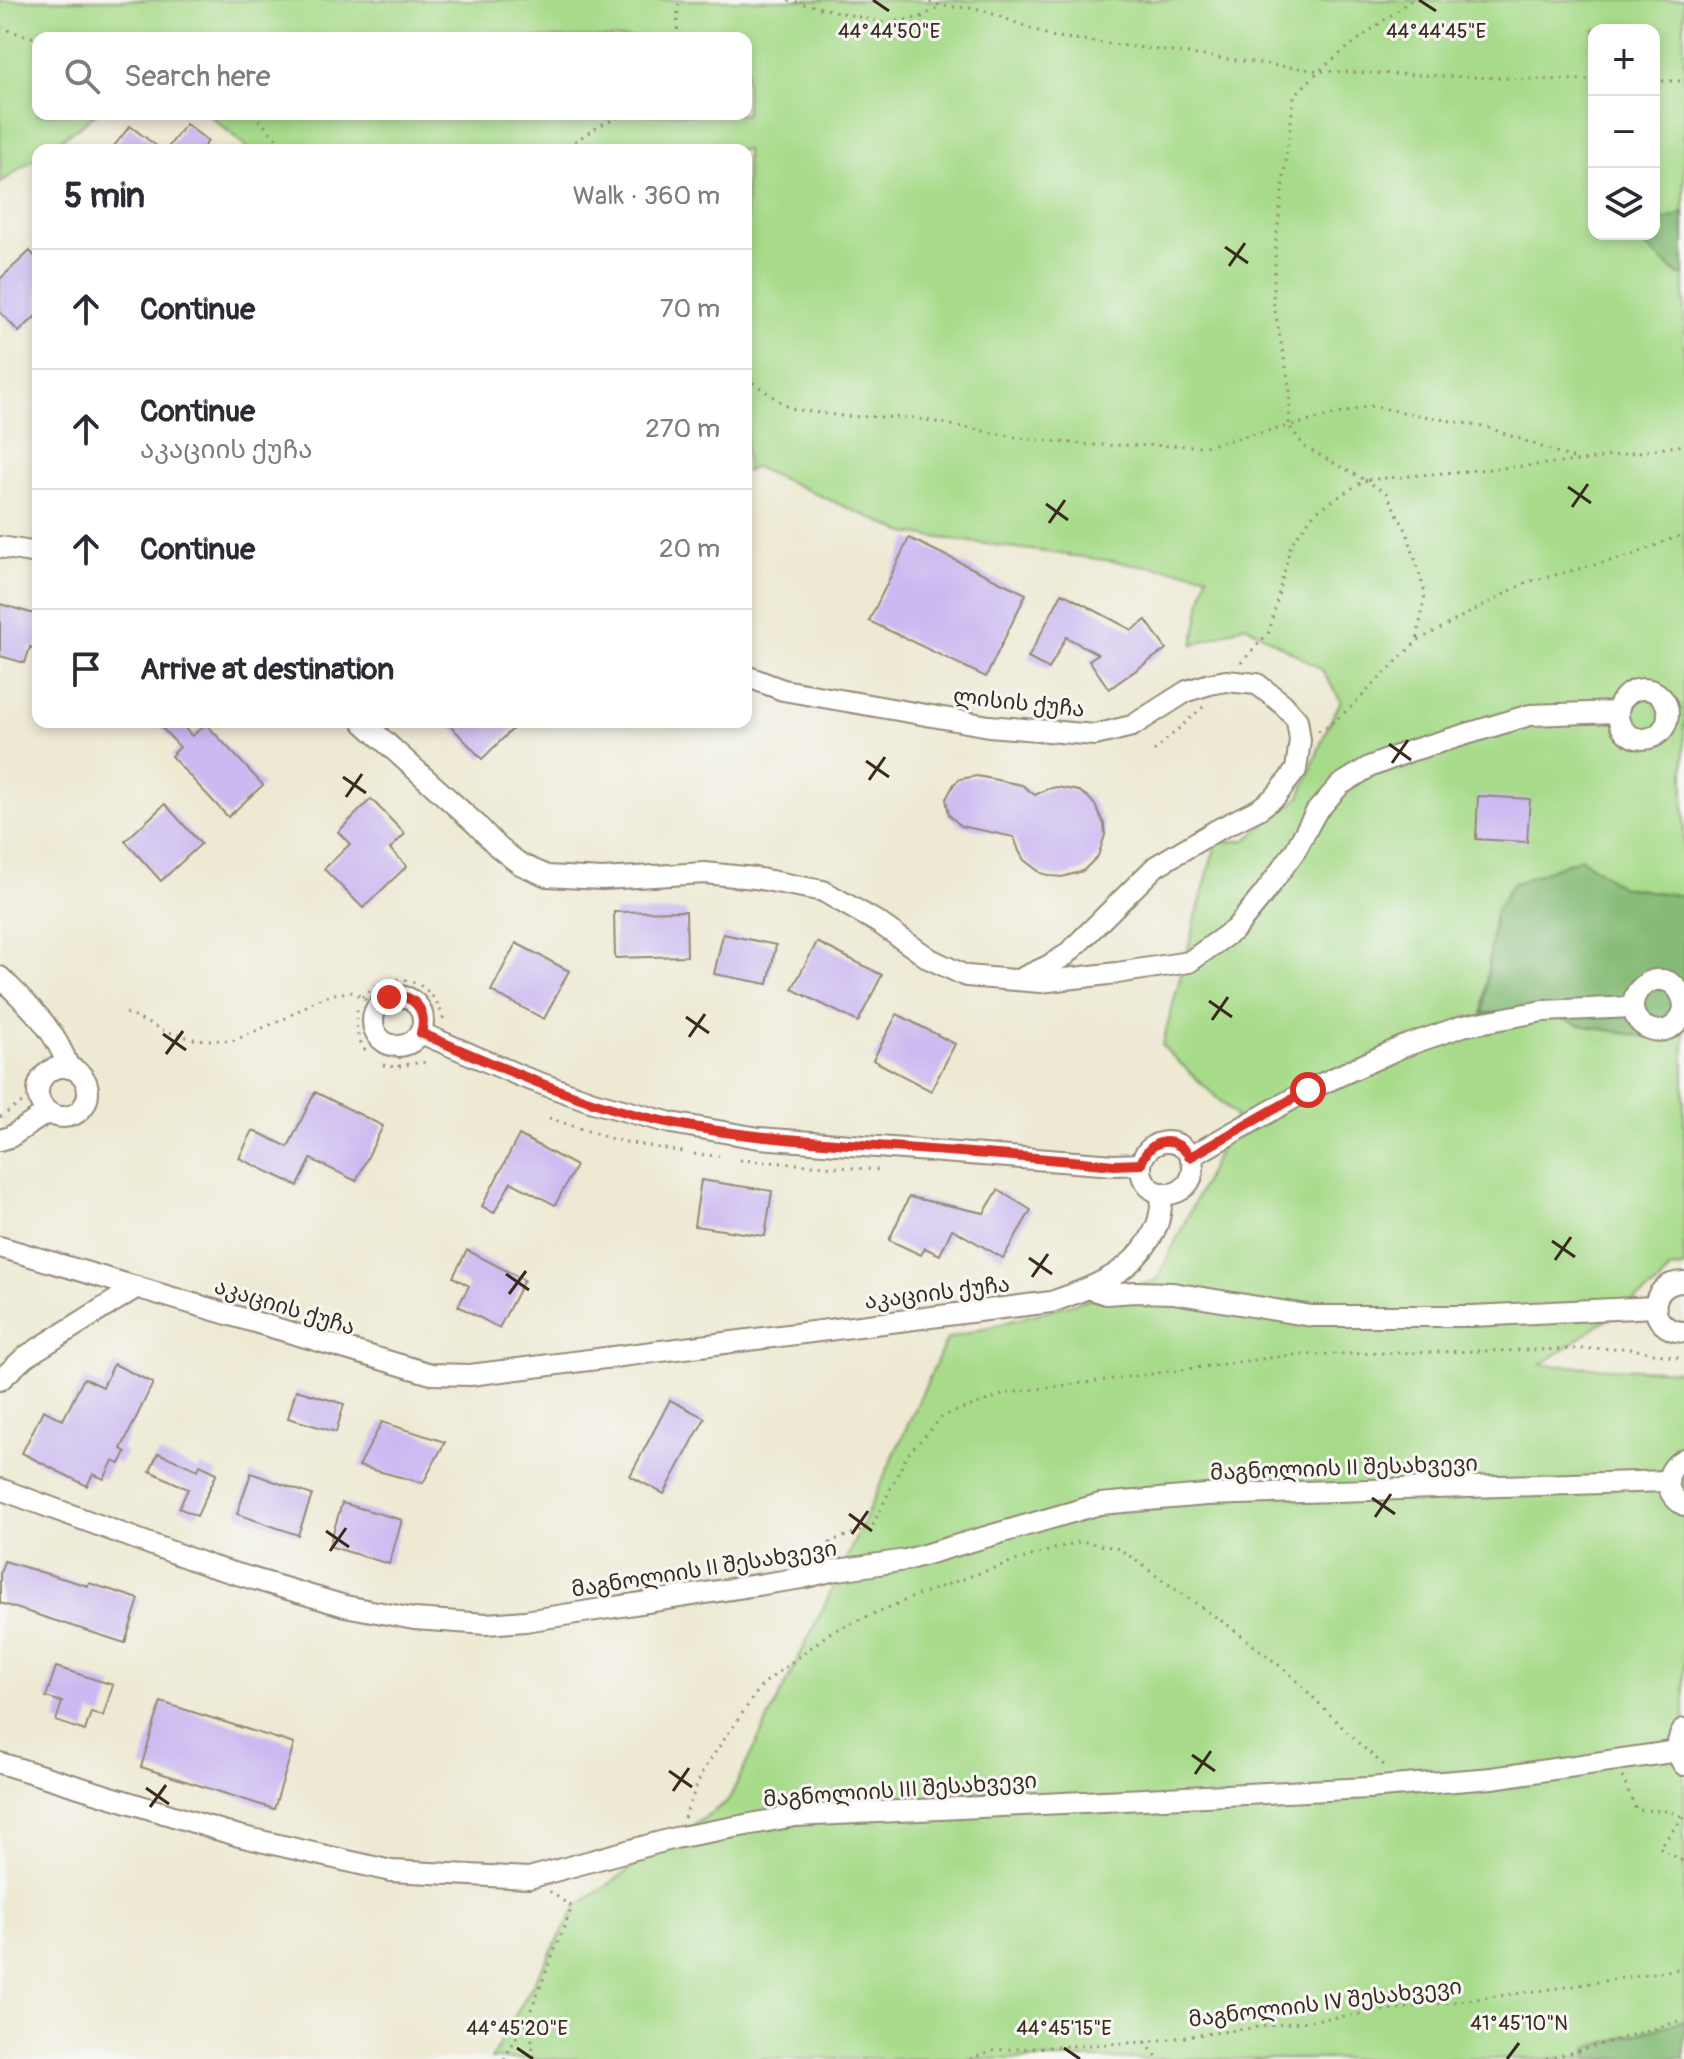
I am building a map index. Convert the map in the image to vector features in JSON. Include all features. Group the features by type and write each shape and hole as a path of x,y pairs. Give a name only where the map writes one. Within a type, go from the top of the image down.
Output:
{"street":[{"path":"0,547 32,552"},
{"name":"ლისის ქუჩა","path":"752,678 783,690 989,726 1095,735 1132,726 1187,691 1226,681 1257,684 1283,704 1297,720 1300,740"},
{"path":"1645,688 1660,695 1676,711 1668,717 1660,733 1645,740 1636,739 1622,729 1617,712 1623,698 1637,689 1645,688"},
{"path":"370,728 498,847 520,864 547,876 602,879 705,873 755,878 823,891 879,923 930,959 966,976 1040,982 1189,962 1235,929 1295,851 1316,812 1340,785 1369,767 1410,751 1530,715 1617,712"},
{"path":"1020,979 1066,955 1156,866 1259,809 1276,796 1296,770 1300,740"},
{"path":"0,977 45,1022 61,1046 69,1068"},
{"path":"1656,980 1677,988 1684,1008 1682,1017 1670,1029 1654,1031 1640,1023 1633,1007 1642,987 1656,980"},
{"path":"398,995 406,997 420,1007 423,1016 421,1033 409,1044 386,1043 375,1032 373,1016 365,1005 398,995"},
{"path":"1190,1157 1308,1090 1414,1042 1463,1026 1543,1011 1633,1007"},
{"path":"421,1033 523,1077 593,1102 671,1123 759,1138 1114,1165 1141,1164"},
{"path":"69,1068 83,1076 87,1083 87,1099 84,1106 71,1116 55,1116 43,1107 38,1095 41,1081 50,1071 69,1068"},
{"path":"0,1140 10,1137 48,1112"},
{"path":"1158,1143 1177,1144 1190,1157 1192,1171 1187,1183 1176,1192 1155,1191 1144,1180 1141,1164 1144,1155 1158,1143"},
{"name":"აკაციის ქუჩა","path":"0,1247 431,1374 451,1376 1051,1302 1091,1289 1125,1268 1157,1224 1163,1193"},
{"path":"1684,1282 1674,1282 1660,1291 1655,1307 1657,1316 1667,1328 1684,1332"},
{"path":"0,1380 25,1357 137,1287"},
{"path":"1091,1289 1106,1294 1173,1293 1312,1316 1472,1316 1655,1307"},
{"path":"1684,1459 1674,1465 1668,1481 1672,1496 1684,1505"},
{"name":"მაგნოლიის II შესახვევი","path":"0,1489 210,1566 345,1606 414,1619 487,1624 525,1621 906,1560 1100,1504 1206,1495 1668,1481"},
{"path":"1681,1758 1678,1741 1684,1729"},
{"name":"მაგნოლიის III შესახვევი","path":"0,1763 239,1836 391,1871 529,1878 675,1838 795,1816 1407,1785 1492,1778 1614,1760 1681,1758"}],"path":[{"path":"677,32 681,0"},
{"path":"788,0 884,23 919,18 943,6"},
{"path":"922,0 943,6 980,9 1051,36 1319,71 1588,80"},
{"path":"1411,0 1319,71 1294,96 1276,241 1273,301 1290,389 1289,426 1305,447 1386,493 1407,532 1425,593 1417,641"},
{"path":"0,28 32,37"},
{"path":"1660,81 1684,81"},
{"path":"259,120 282,144"},
{"path":"570,144 612,120"},
{"path":"752,382 791,409 842,416 915,418 1034,440 1092,445 1205,446 1370,406 1489,428 1580,461"},
{"path":"1154,751 1199,711 1269,632 1291,544 1315,512 1365,480 1580,461 1684,445"},
{"path":"1300,740 1328,726 1351,707 1417,641 1527,582 1630,556 1684,534"},
{"path":"368,1054 357,1035 365,1005 383,982 396,980 422,985 432,995 448,1026"},
{"path":"126,1013 162,1030 193,1039 232,1041 333,994 352,992 365,1005"},
{"path":"0,1117 28,1099 28,1080 44,1060 41,1052"},
{"path":"399,1067 400,1055"},
{"path":"383,1065 399,1067 430,1063"},
{"path":"549,1118 615,1140 683,1152"},
{"path":"694,1154 719,1156"},
{"path":"740,1160 882,1170"},
{"path":"831,1571 825,1556 831,1541 872,1527 907,1455 943,1416 1008,1393 1292,1355 1626,1348 1684,1359"},
{"path":"675,1838 703,1770 762,1685 831,1632 918,1595 1081,1541 1120,1549 1229,1626 1289,1673 1356,1741 1407,1785"},
{"path":"1614,1760 1636,1810 1668,1811 1684,1817 1659,1847 1684,1862"},
{"path":"504,2059 529,2015 572,1907 529,1878"},
{"name":"მაგნოლიის IV შესახვევი","path":"970,2059 996,2050 1145,2042 1567,1987 1684,1968"},
{"path":"529,2015 534,2059"},
{"path":"1546,2059 1684,2020"},
{"path":"1145,2042 1159,2059"}],"green space":[{"path":"0,0 1684,0 1684,213 1660,222 1660,24 1588,24 1588,240 1648,240 1645,245 1679,275 1684,275 1684,896 1622,887 1581,858 1495,913 1482,1014 1558,1017 1645,1037 1684,1031 1684,1268 1670,1269 1657,1285 1541,1365 1684,1371 1684,2020 1587,2048 1588,2059 491,2059 577,1906 728,1801 832,1590 947,1339 1157,1280 1236,1116 1162,1046 1216,843 1246,840 1300,797 1341,701 1321,669 1245,625 1193,645 1207,574 905,533 755,467 752,469 752,144 243,144 215,120 752,120 752,32 32,32 32,120 88,120 54,144 32,144 32,160 0,183"},
{"path":"1684,213 1684,275 1679,275 1644,245 1648,240 1660,240 1661,221"},
{"path":"1581,858 1622,887 1684,896 1684,1031 1645,1037 1580,1025 1558,1017 1483,1013 1495,913 1512,884"},
{"path":"1684,2020 1684,2059 1588,2059 1587,2048"}],"building":[{"path":"186,124 208,141 206,144 171,144"},
{"path":"130,126 154,144 116,144"},
{"path":"30,251 32,253 32,320 19,332 0,312 0,279"},
{"path":"909,538 1026,594 986,677 869,621"},
{"path":"1062,593 1132,630 1146,620 1166,649 1109,689 1089,660 1098,654 1066,637 1049,669 1028,658"},
{"path":"0,604 32,613 32,648 25,663 0,656"},
{"path":"162,728 185,728 192,736 201,728 210,728 263,785 228,817 171,756 180,747"},
{"path":"453,728 514,728 482,759"},
{"path":"977,776 1022,785 1035,795 1057,787 1079,791 1095,805 1104,824 1105,835 1098,856 1083,871 1062,877 1051,876 1041,873 1024,860 1014,837 961,826 949,815 946,799 960,779"},
{"path":"1478,796 1530,799 1527,842 1476,839"},
{"path":"371,799 405,834 390,849 407,866 363,908 324,869 350,844 338,832"},
{"path":"165,804 201,844 161,881 125,841"},
{"path":"686,911 687,956 615,958 614,912"},
{"path":"723,934 776,945 768,984 714,974"},
{"path":"817,942 882,975 858,1022 792,989"},
{"path":"516,943 569,971 544,1019 491,991"},
{"path":"897,1014 955,1044 931,1091 873,1060"},
{"path":"315,1092 383,1126 356,1181 311,1159 298,1186 239,1158 253,1130 288,1147"},
{"path":"519,1135 576,1166 555,1205 511,1182 494,1213 482,1206"},
{"path":"701,1180 772,1191 765,1236 694,1226"},
{"path":"998,1190 1031,1210 1003,1258 952,1229 940,1255 925,1248 921,1255 889,1240 909,1197 984,1213"},
{"path":"467,1250 524,1280 499,1328 458,1306 469,1286 453,1277"},
{"path":"114,1364 153,1383 121,1449 126,1452 120,1464 113,1461 104,1479 93,1474 87,1486 22,1453 43,1410 63,1420 84,1378 103,1387"},
{"path":"296,1390 344,1404 336,1432 288,1418"},
{"path":"670,1400 705,1418 664,1494 630,1476"},
{"path":"382,1422 445,1442 423,1483 359,1466"},
{"path":"158,1453 198,1470 200,1465 217,1473 197,1516 179,1508 188,1489 150,1471"},
{"path":"251,1473 312,1495 298,1535 237,1514"},
{"path":"342,1503 402,1520 389,1564 329,1546"},
{"path":"4,1561 139,1599 125,1643 0,1603 0,1574"},
{"path":"56,1667 113,1685 103,1716 91,1712 85,1731 56,1721 62,1702 46,1697"},
{"path":"161,1702 294,1744 274,1809 141,1767"}],"route":[{"path":"389,997 406,997 420,1007 423,1016 421,1033 523,1077 636,1115 759,1138 1114,1165 1141,1164 1144,1155 1158,1143 1177,1144 1190,1157 1308,1090"}]}
